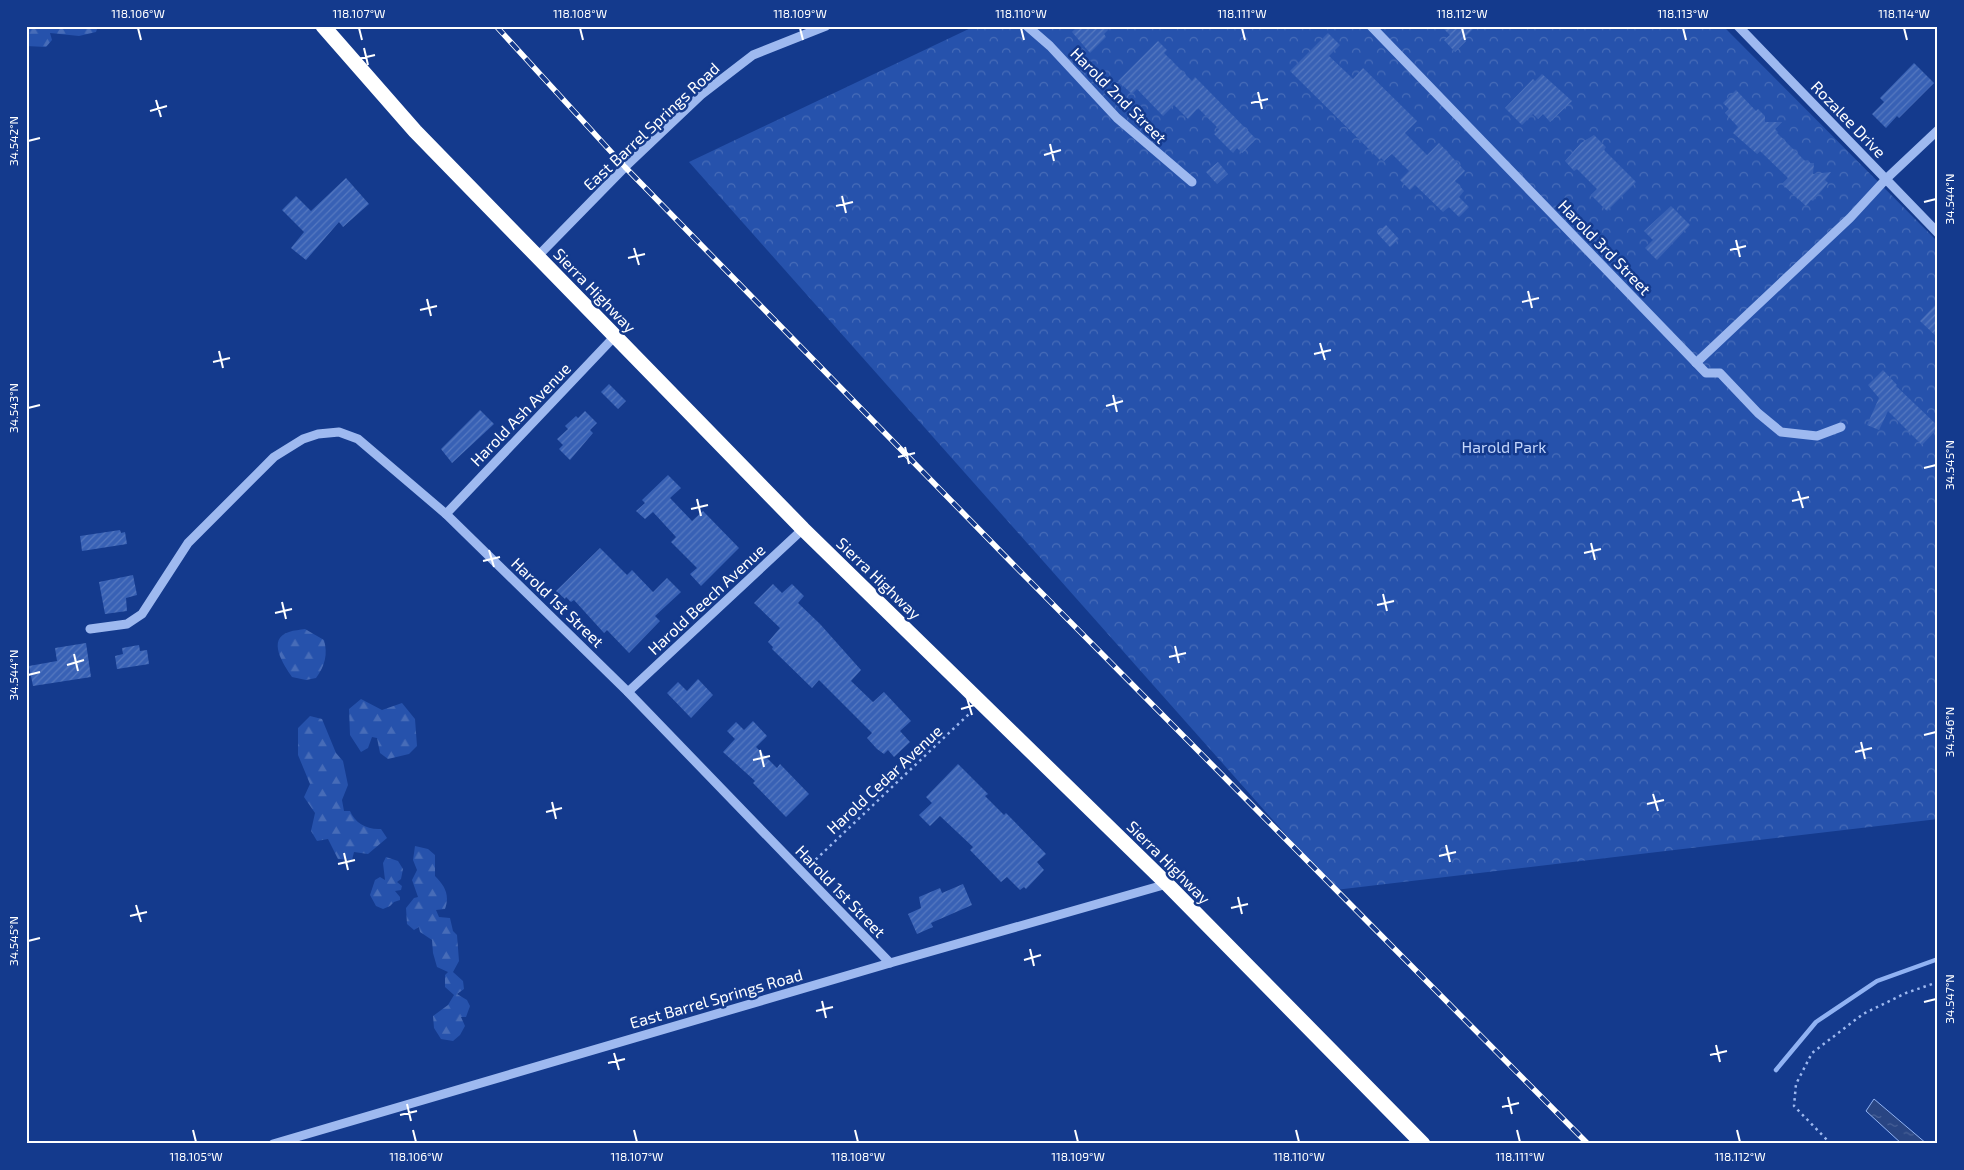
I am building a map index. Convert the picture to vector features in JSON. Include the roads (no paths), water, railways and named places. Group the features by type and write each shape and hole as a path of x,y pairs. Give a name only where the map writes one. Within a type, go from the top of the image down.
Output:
{"highway":[{"name":"Sierra Highway","path":"323,26 415,130 803,529 1167,884 1422,1144"}],"street":[{"name":"East Barrel Springs Road","path":"538,256 625,167 701,96 753,55 826,26"},
{"name":"Harold 2nd Street","path":"1027,26 1050,46 1117,118 1173,168 1192,182"},
{"name":"Harold 3rd Street","path":"1371,26 1706,373 1720,373 1758,413 1781,432 1817,436 1841,427"},
{"name":"Rozalee Drive","path":"1738,26 1938,233"},
{"path":"1696,363 1850,218 1886,179 1938,130"},
{"name":"Harold Ash Avenue","path":"446,514 615,336"},
{"name":"Harold 1st Street","path":"90,629 127,624 142,614 188,543 274,457 303,439 318,434 339,432 358,439 446,514 628,692 890,963"},
{"name":"Harold Beech Avenue","path":"628,692 803,529"},
{"name":"East Barrel Springs Road","path":"273,1144 1167,884"}],"water":[{"path":"1874,1099 1927,1144 1902,1144 1866,1111"}],"waterway":[{"path":"1776,1070 1816,1022 1877,981 1938,959"}],"railway":[{"path":"496,26 625,167 1010,561 1588,1144"}],"park label":[{"name":"Harold Park","path":"1504,446"}]}
